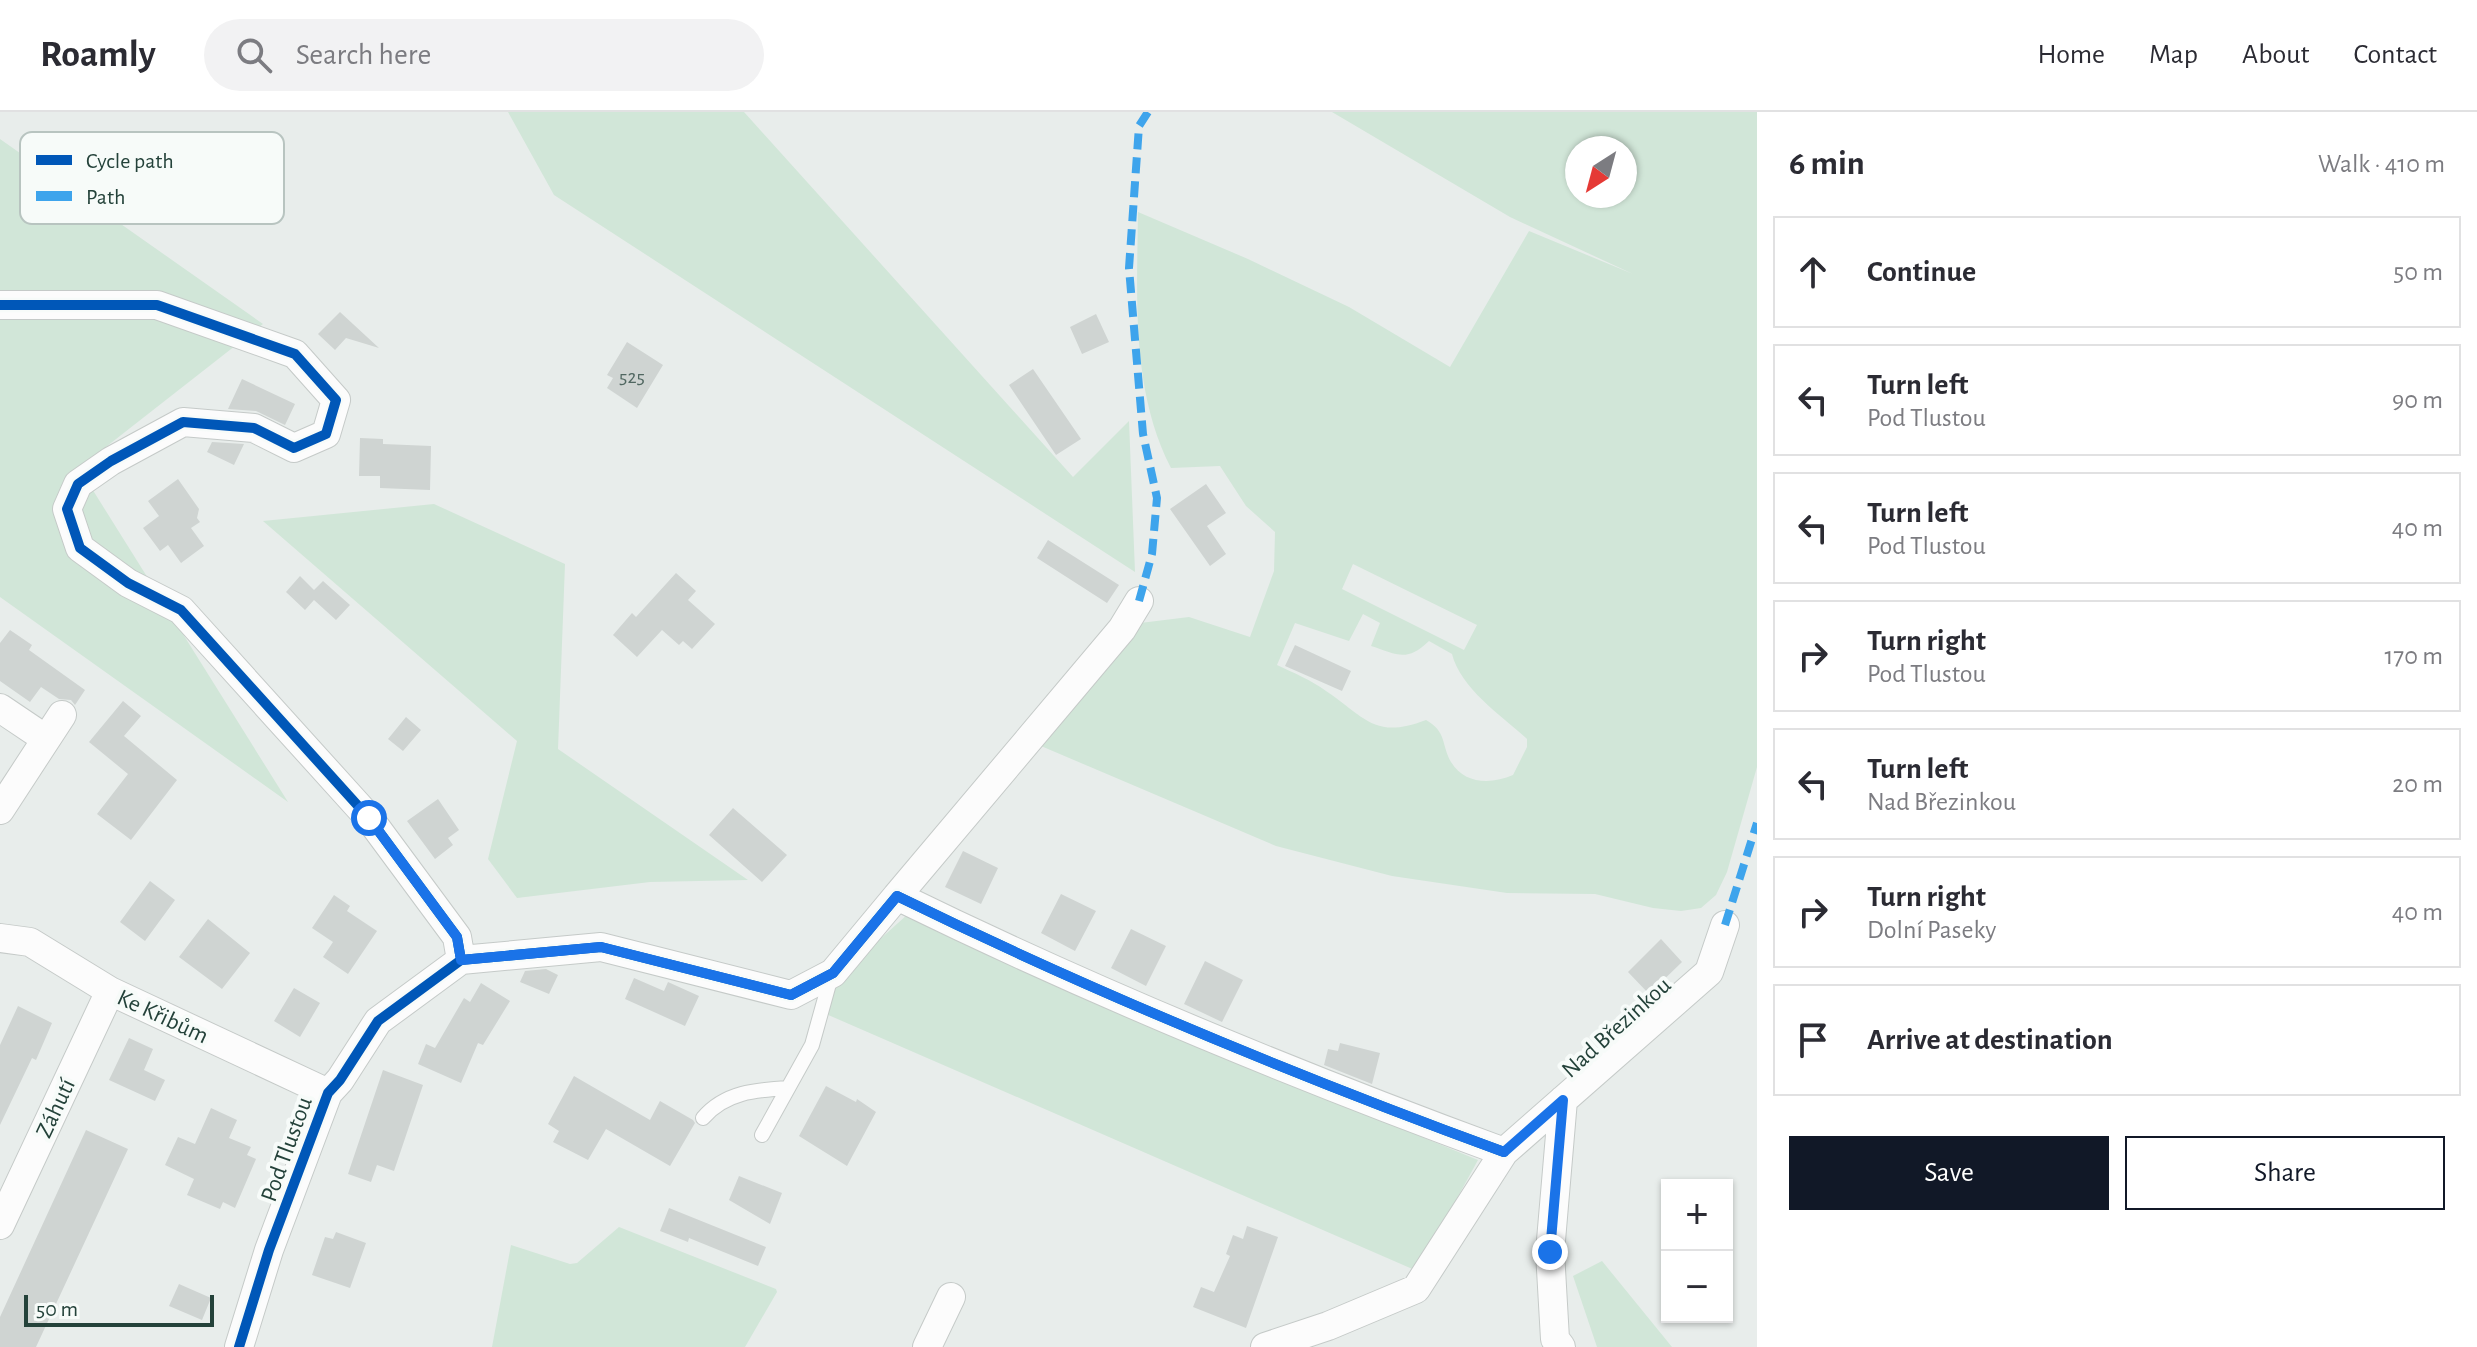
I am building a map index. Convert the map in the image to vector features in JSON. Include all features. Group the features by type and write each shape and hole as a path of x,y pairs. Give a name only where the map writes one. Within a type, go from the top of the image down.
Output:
{"street":[{"path":"0,305 157,305 295,354 336,400 326,434 294,448 254,428 183,422 111,461 78,484 67,509 80,548 128,583 181,610 369,818 457,937 461,960 601,947 791,995 833,973 1122,629 1139,601"},
{"path":"0,708 46,739"},
{"path":"0,810 62,715"},
{"path":"897,896 1155,1016 1369,1103 1504,1152"},
{"name":"Nad Březinkou","path":"1265,1347 1328,1326 1416,1289 1504,1152 1709,972 1725,925"},
{"name":"Ke Křibům","path":"0,938 30,942 110,991 328,1093"},
{"name":"Pod Tlustou","path":"239,1347 269,1250 328,1093 340,1080 378,1021 461,960"},
{"name":"Záhutí","path":"0,1225 110,991"},
{"path":"1561,1347 1555,1339 1550,1252 1563,1100"},
{"path":"927,1347 951,1297"}],"lane":[{"path":"762,1135 812,1045 833,973"},
{"path":"703,1118 709,1110 744,1091 788,1088"}],"green space":[{"path":"508,112 744,112 1073,477 1129,421 1135,572 554,195"},
{"path":"1332,112 1757,112 1757,767 1727,872 1716,895 1701,908 1681,911 1653,908 1595,894 1507,893 1392,876 1276,846 1041,746 1132,624 1189,617 1250,637 1274,571 1275,532 1246,506 1220,466 1171,468 1158,438 1149,407 1139,343 1138,212 1349,307 1450,367 1529,231 1633,274 1510,217","holes":["1353,564 1477,625 1464,650 1342,589","1363,614 1380,623 1371,646 1401,655 1414,652 1429,641 1452,654 1473,690 1527,739 1527,747 1513,775 1488,781 1471,779 1457,770 1448,756 1441,734 1426,720 1394,728 1371,723 1314,683 1277,665 1295,623 1349,641"]},
{"path":"0,139 20,153 20,224 121,224 263,324 79,468 288,802 0,597"},
{"path":"434,504 565,564 558,749 748,880 650,882 517,898 488,859 517,741 263,521"},
{"path":"908,914 1151,1026 1478,1160 1417,1271 826,1014 838,977"},
{"path":"619,1227 776,1289 745,1347 492,1347 511,1245 570,1264 577,1263"},
{"path":"1602,1261 1672,1347 1597,1347 1573,1276"}],"building":[{"path":"340,312 379,348 346,338 335,350 318,334"},
{"path":"1096,314 1109,342 1082,354 1070,327"},
{"path":"627,342 663,365 637,408 607,388 613,378 607,375"},
{"path":"1033,369 1081,439 1056,455 1009,385"},
{"path":"242,379 295,404 285,425 256,411 228,409"},
{"path":"360,438 383,439 383,444 431,446 430,490 380,488 380,476 359,476"},
{"path":"212,442 244,444 234,465 207,452"},
{"path":"178,479 199,509 197,518 200,522 191,528 204,546 181,563 168,545 160,551 143,528 159,516 148,501"},
{"path":"1206,484 1226,513 1207,526 1226,554 1210,566 1170,509"},
{"path":"1048,540 1119,585 1107,603 1037,558"},
{"path":"676,573 696,591 688,600 715,624 692,649 683,641 679,645 662,630 637,657 613,635 632,613 636,617"},
{"path":"300,576 314,590 323,581 350,605 336,620 314,600 305,610 286,592"},
{"path":"10,630 32,645 29,650 85,690 75,705 71,700 59,699 41,687 30,702 0,681 0,643"},
{"path":"1295,645 1351,671 1342,691 1285,666"},
{"path":"123,701 141,716 124,736 177,780 131,840 97,814 128,774 89,742"},
{"path":"406,717 421,730 403,751 388,739"},
{"path":"438,799 459,830 448,838 453,845 435,859 407,821"},
{"path":"733,808 787,855 762,882 709,835"},
{"path":"963,851 998,868 981,904 945,887"},
{"path":"150,881 175,900 145,941 120,922"},
{"path":"1061,894 1096,911 1075,951 1041,933"},
{"path":"334,895 350,906 347,911 377,931 348,974 323,957 333,942 312,928"},
{"path":"208,919 250,953 222,989 179,957"},
{"path":"1131,929 1166,946 1146,986 1111,968"},
{"path":"1661,939 1682,962 1649,994 1628,972"},
{"path":"1205,961 1243,980 1222,1022 1184,1004"},
{"path":"546,969 558,975 549,994 520,982 525,971"},
{"path":"634,978 664,991 668,982 699,996 685,1026 625,999"},
{"path":"481,983 510,1001 483,1045 478,1043 461,1083 418,1064 426,1044 435,1048 464,998 470,1002"},
{"path":"294,988 320,1003 300,1037 274,1021"},
{"path":"18,1006 52,1023 36,1060 32,1058 0,1125 0,1045"},
{"path":"129,1038 153,1049 144,1070 165,1080 155,1101 109,1080"},
{"path":"1340,1043 1380,1053 1372,1084 1324,1065 1328,1049 1338,1051"},
{"path":"383,1070 423,1085 394,1171 377,1165 371,1182 348,1174"},
{"path":"574,1076 650,1120 660,1101 693,1120 695,1123 670,1166 606,1129 588,1160 553,1142 559,1131 548,1124"},
{"path":"826,1086 856,1102 857,1099 876,1112 847,1166 799,1136"},
{"path":"211,1108 237,1120 229,1138 251,1147 247,1155 256,1159 235,1208 223,1202 220,1209 187,1195 194,1179 165,1165 178,1137 195,1144"},
{"path":"86,1130 128,1149 36,1347 0,1347 0,1317"},
{"path":"739,1176 782,1193 770,1224 729,1200"},
{"path":"669,1208 766,1247 758,1266 689,1238 688,1242 660,1231"},
{"path":"1247,1226 1278,1237 1246,1328 1193,1307 1201,1287 1214,1292 1230,1256 1226,1254 1233,1235 1243,1239"},
{"path":"336,1232 366,1243 350,1288 312,1275 325,1237 333,1239"},
{"path":"179,1284 211,1298 202,1320 169,1306"}],"marked path":[{"path":"1139,601 1152,554 1157,498 1143,434 1129,268 1139,126 1148,112"},
{"path":"1725,925 1757,823"}],"cycle path":[{"path":"0,305 157,305 295,354 336,400 326,434 294,448 254,428 183,422 111,461 78,484 67,509 80,548 128,583 181,610 369,818 457,937 461,960"},
{"path":"239,1347 269,1250 328,1093 340,1080 378,1021 461,960 601,947 791,995 833,973 897,896 1197,1032 1504,1152"}],"route":[{"path":"369,818 457,937 461,960 601,947 791,995 833,973 897,896 1155,1016 1369,1103 1504,1152 1563,1100 1550,1252"}]}
